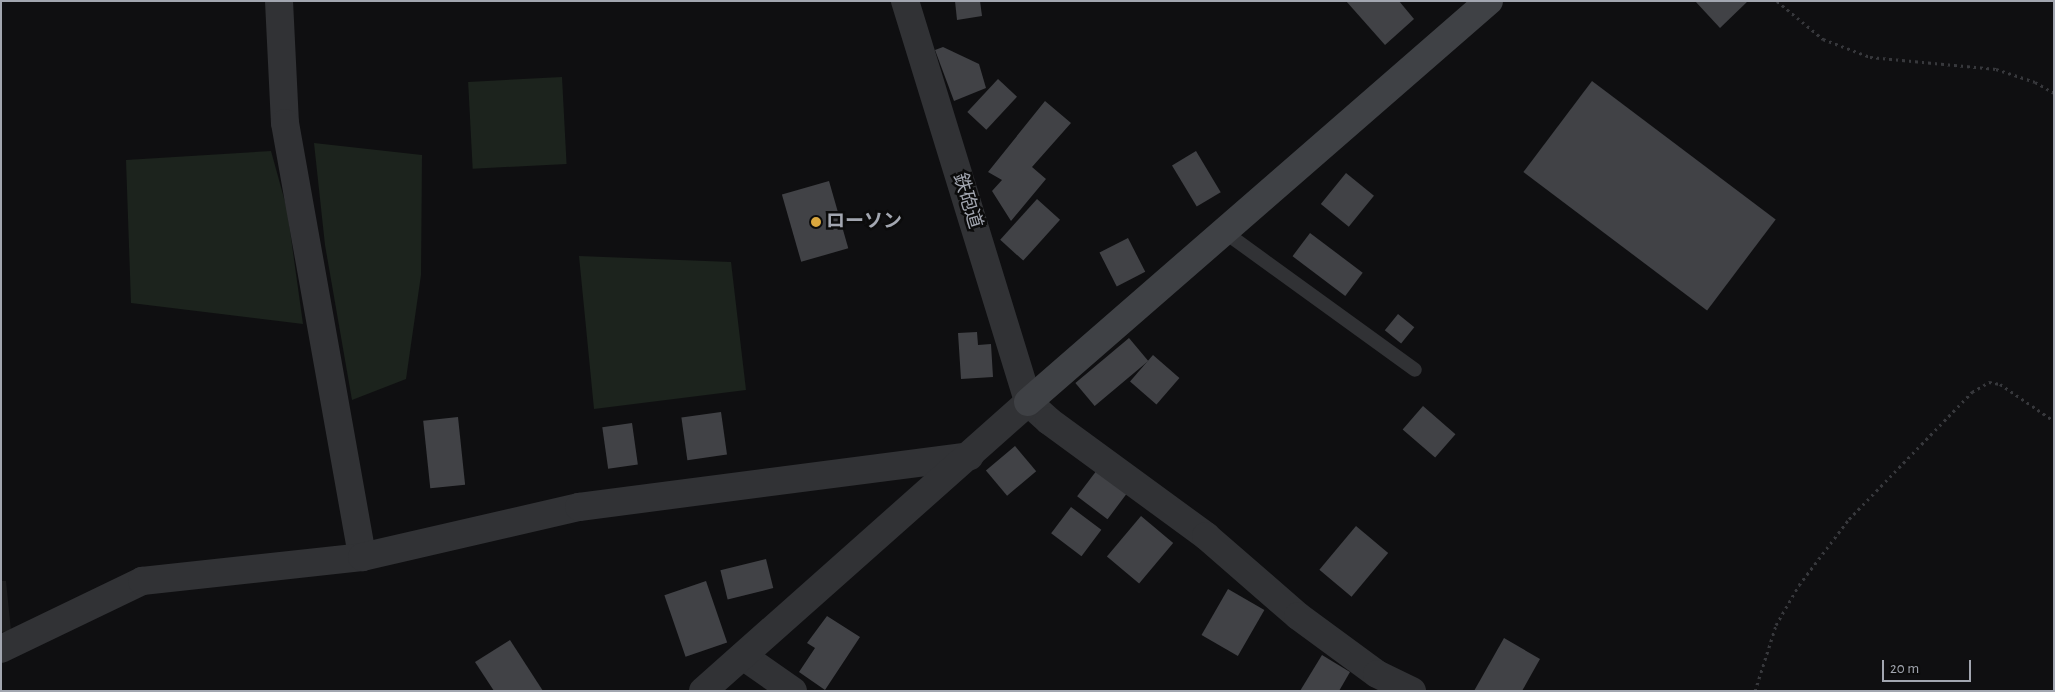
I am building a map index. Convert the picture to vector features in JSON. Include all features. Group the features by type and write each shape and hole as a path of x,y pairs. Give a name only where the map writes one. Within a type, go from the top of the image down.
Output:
{"street":[{"path":"279,1 285,123 362,557"},
{"name":"鉄砲道","path":"905,1 1028,402"},
{"path":"703,691 970,456 1028,402 1226,233 1489,1"},
{"path":"1028,402 1049,421 1206,536 1298,616 1377,674 1412,691"},
{"path":"1,649 142,581 362,557 578,507 970,456"},
{"path":"743,656 793,691"}],"lane":[{"path":"1226,233 1415,370"}],"path":[{"path":"1777,1 1823,39 1870,57 1996,69 2035,82 2054,93"},
{"path":"1755,691 1776,625 1799,584 1850,519 1972,392 1989,382 2000,384 2054,421"}],"shaded area":[{"path":"562,77 567,164 473,169 468,82"},
{"path":"314,143 422,155 421,275 406,379 352,400 325,245"},
{"path":"271,151 287,209 303,324 131,303 126,160"},
{"path":"579,256 731,262 746,390 594,409"},
{"path":"1,581 6,581 11,631 1,632"}],"building":[{"path":"955,1 980,1 982,16 957,20"},
{"path":"1346,1 1399,1 1414,19 1385,45"},
{"path":"1695,1 1748,1 1720,28"},
{"path":"943,47 979,64 986,88 954,101 935,50"},
{"path":"998,79 1017,97 986,130 967,112"},
{"path":"1592,81 1776,219 1707,310 1523,172"},
{"path":"1045,101 1071,123 1032,167 1046,179 1011,221 992,191 1002,180 988,172"},
{"path":"1196,151 1221,192 1197,207 1172,165"},
{"path":"1346,173 1374,196 1349,227 1321,204"},
{"path":"829,181 848,248 801,262 782,195"},
{"path":"1037,199 1060,220 1023,261 1000,240"},
{"path":"1310,233 1363,273 1345,296 1293,256"},
{"path":"1128,238 1145,272 1117,286 1099,253"},
{"path":"1398,314 1414,327 1401,344 1385,330"},
{"path":"977,332 978,345 991,344 993,377 961,379 958,333"},
{"path":"1129,338 1148,361 1095,406 1075,383"},
{"path":"1153,355 1179,378 1156,404 1130,381"},
{"path":"1423,406 1455,434 1435,458 1403,429"},
{"path":"721,412 727,455 687,460 681,418"},
{"path":"458,417 465,485 430,488 423,421"},
{"path":"632,423 638,465 608,469 602,427"},
{"path":"1015,446 1036,471 1007,496 986,470"},
{"path":"1097,470 1127,493 1107,519 1077,496"},
{"path":"1071,507 1101,530 1081,556 1051,533"},
{"path":"1141,516 1173,543 1139,584 1107,557"},
{"path":"1356,526 1388,553 1352,597 1319,570"},
{"path":"766,559 773,588 728,599 720,570"},
{"path":"706,581 727,642 686,657 664,595"},
{"path":"1228,589 1264,610 1238,656 1202,635"},
{"path":"827,616 860,637 825,690 799,672 815,648 807,643"},
{"path":"1504,638 1540,659 1522,691 1474,691"},
{"path":"510,640 543,691 494,691 475,662"},
{"path":"1322,655 1350,672 1339,691 1300,691"}],"place":[{"name":"ローソン","path":"816,222"}]}
